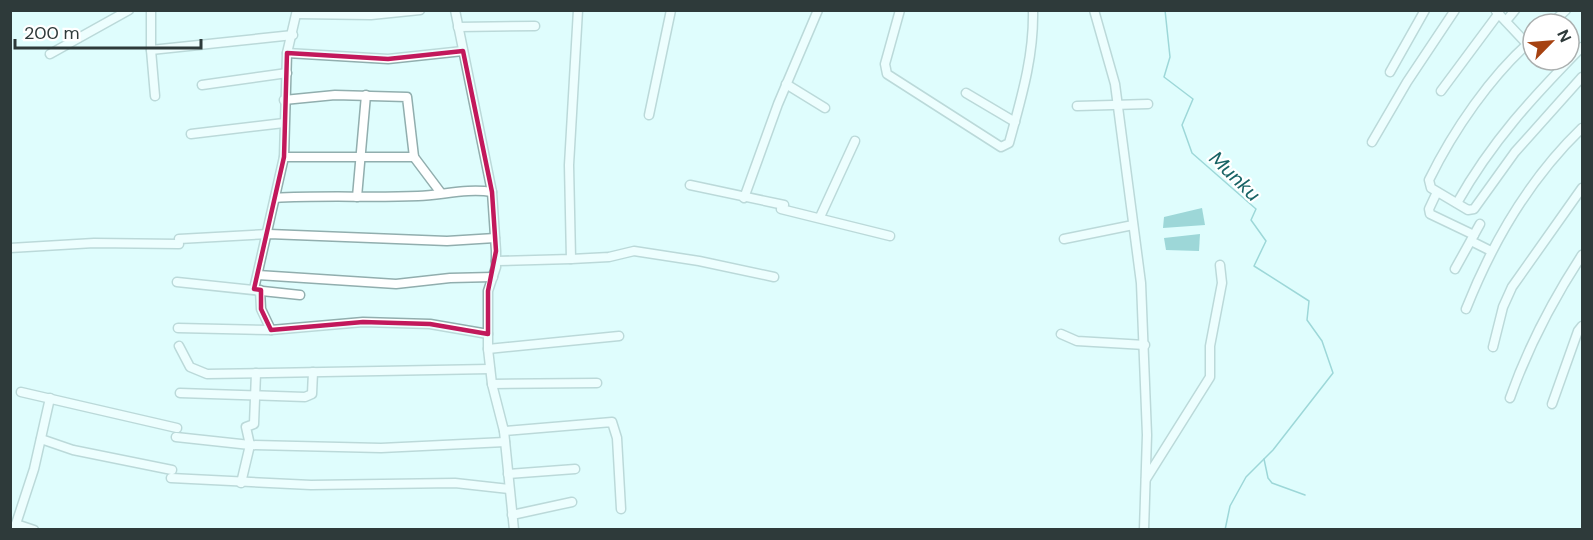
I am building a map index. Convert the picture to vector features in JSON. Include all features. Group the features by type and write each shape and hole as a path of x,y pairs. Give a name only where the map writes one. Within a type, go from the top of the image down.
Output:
{"street":[{"path":"50,54 113,14 129,10"},
{"path":"152,10 151,50 155,96"},
{"path":"271,330 261,309 257,290 258,275 269,234 284,157 287,53 297,12 371,15 420,10"},
{"path":"455,10 492,192 496,261 488,291 488,349 492,384 504,431 514,530"},
{"path":"571,259 569,165 579,10"},
{"path":"649,115 671,10"},
{"path":"744,198 786,84 818,10"},
{"path":"900,10 885,64 887,74 1001,147 1009,142 1031,54 1033,10"},
{"path":"1095,10 1115,84 1141,284 1145,345 1144,530"},
{"path":"1390,72 1425,10"},
{"path":"1372,142 1407,82 1455,10"},
{"path":"1506,21 1515,10"},
{"path":"1441,91 1497,12 1521,34"},
{"path":"459,27 535,26"},
{"path":"151,50 293,34"},
{"path":"1457,203 1488,152 1523,109 1582,47"},
{"path":"287,53 388,59 463,51"},
{"path":"1521,52 1486,91 1447,144 1428,183 1437,192 1469,211 1474,209 1522,144 1582,77"},
{"path":"202,85 287,73"},
{"path":"786,84 825,108"},
{"path":"966,93 1015,122"},
{"path":"284,100 366,95 407,97 414,157 441,193"},
{"path":"357,197 366,95"},
{"path":"1077,106 1148,104"},
{"path":"192,134 284,123"},
{"path":"1466,309 1491,251 1540,175 1582,128"},
{"path":"820,217 855,141"},
{"path":"284,157 360,159 414,157"},
{"path":"690,185 890,236"},
{"path":"1492,347 1503,307 1512,287 1582,188"},
{"path":"275,198 326,195 357,197 478,190 492,192"},
{"path":"1437,192 1429,209 1430,214 1491,251"},
{"path":"1455,270 1480,224"},
{"path":"1064,240 1133,225"},
{"path":"10,248 179,241 269,234 447,241 495,238"},
{"path":"496,261 609,257 634,251 699,261 774,277"},
{"path":"1510,398 1539,325 1582,255"},
{"path":"1146,480 1210,377 1210,346 1222,283 1220,266"},
{"path":"258,275 396,284 450,278 493,277"},
{"path":"177,282 300,295"},
{"path":"178,328 271,330 363,322 430,324 488,334"},
{"path":"1552,404 1582,326"},
{"path":"1060,334 1077,341 1145,345"},
{"path":"488,349 619,336"},
{"path":"179,346 190,367 199,373 490,369"},
{"path":"180,393 311,395 313,372"},
{"path":"241,483 250,445 246,427 254,424 256,373"},
{"path":"492,384 597,383"},
{"path":"21,392 177,428"},
{"path":"34,530 15,527 41,439 50,398"},
{"path":"504,431 612,422 617,438 621,509"},
{"path":"176,437 250,445 381,448 505,442"},
{"path":"41,439 73,450 172,474 241,483 368,486 455,483 509,489"},
{"path":"508,474 575,469"},
{"path":"512,515 572,502"}],"highlighted area":[{"path":"463,51 492,192 496,251 488,291 488,334 430,324 363,322 271,330 261,309 261,290 254,289 284,157 287,53 388,59"}],"water":[{"path":"1202,208 1205,225 1163,228 1164,217"},
{"path":"1200,234 1199,251 1166,250 1164,238"}],"waterway":[{"name":"Munku","path":"1165,10 1170,57 1164,77 1193,99 1182,125 1192,153 1256,209 1251,220 1266,241 1254,266 1309,301 1307,320 1322,341 1333,373 1273,450 1246,477 1230,506 1225,530"},
{"path":"1264,459 1268,478 1272,483 1305,495"}]}
